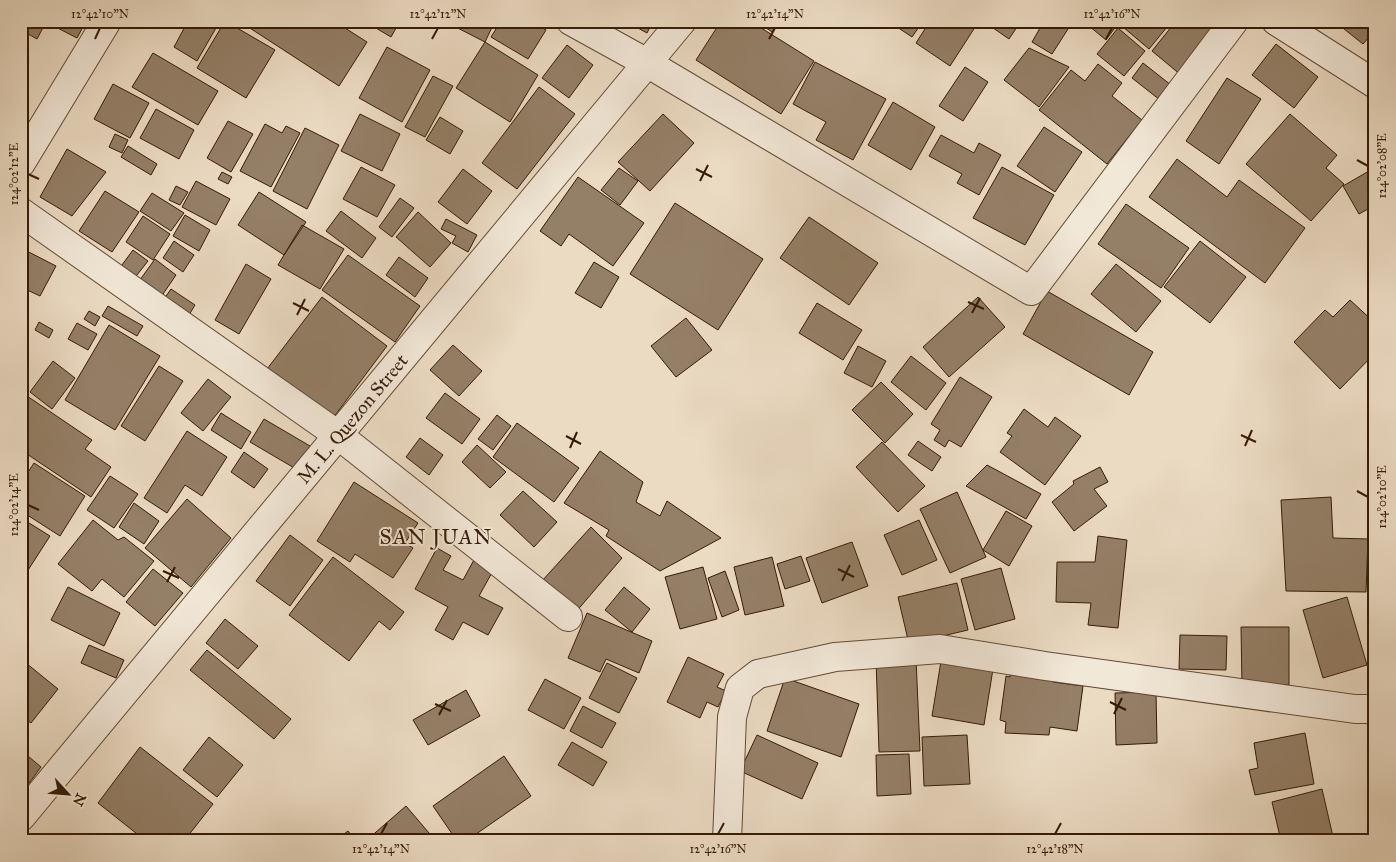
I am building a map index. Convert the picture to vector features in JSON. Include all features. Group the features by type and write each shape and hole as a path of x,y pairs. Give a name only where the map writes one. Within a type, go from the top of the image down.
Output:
{"street":[{"path":"21,163 107,21"},
{"path":"571,21 647,62 1031,290 1234,21"},
{"name":"M. L. Quezon Street","path":"25,804 338,435 682,21"},
{"path":"1276,21 1375,84"},
{"path":"21,212 338,435 568,617"},
{"path":"727,841 732,717 740,688 758,674 836,657 940,649 1045,666 1355,709 1375,709"}],"building":[{"path":"21,21 86,21 77,38 46,22 37,39 21,30"},
{"path":"188,21 220,21 197,61 174,47"},
{"path":"225,21 275,50 246,98 197,68"},
{"path":"239,21 334,21 367,42 339,86"},
{"path":"364,21 400,21 391,37"},
{"path":"444,21 495,21 485,42"},
{"path":"501,21 531,21 546,30 528,59 491,37"},
{"path":"625,21 653,21 647,33"},
{"path":"721,21 750,21 814,61 781,114 696,60"},
{"path":"756,21 779,21 772,32"},
{"path":"888,21 923,21 912,37"},
{"path":"930,21 979,21 950,66 916,43"},
{"path":"987,21 1021,21 1009,39 986,23"},
{"path":"1044,21 1056,21 1068,29 1052,54 1032,42"},
{"path":"1083,21 1120,21 1106,40"},
{"path":"1127,21 1172,21 1149,49 1123,27"},
{"path":"1176,21 1225,21 1181,75 1152,51"},
{"path":"1334,21 1375,21 1375,30 1363,44"},
{"path":"1118,28 1145,51 1124,76 1097,54"},
{"path":"485,42 538,75 510,122 456,88"},
{"path":"1276,44 1318,77 1294,108 1252,75"},
{"path":"567,45 593,65 569,98 542,78"},
{"path":"387,47 430,70 402,122 359,98"},
{"path":"1029,48 1069,67 1039,107 1004,80"},
{"path":"153,53 218,91 198,125 132,87"},
{"path":"815,62 886,99 853,160 816,140 826,122 793,104"},
{"path":"1143,63 1171,85 1160,100 1132,78"},
{"path":"1098,64 1122,83 1112,96 1142,120 1107,164 1039,110 1071,70 1085,81"},
{"path":"965,67 988,82 963,121 939,106"},
{"path":"433,76 453,86 425,137 405,127"},
{"path":"1227,78 1261,99 1219,164 1186,141"},
{"path":"113,84 149,103 130,138 94,119"},
{"path":"539,87 575,114 517,189 482,163"},
{"path":"893,102 935,127 911,170 868,145"},
{"path":"156,109 194,130 179,159 140,138"},
{"path":"360,114 400,134 382,171 341,151"},
{"path":"663,114 694,143 650,191 618,162"},
{"path":"1290,114 1337,155 1326,168 1344,184 1311,221 1246,164"},
{"path":"440,117 463,131 450,154 426,140"},
{"path":"228,121 253,134 231,172 207,158"},
{"path":"265,124 282,133 286,126 300,133 271,187 240,171"},
{"path":"1044,127 1082,152 1055,192 1017,166"},
{"path":"305,128 339,145 307,209 273,191"},
{"path":"115,134 128,140 122,153 109,147"},
{"path":"941,135 974,153 979,143 1001,155 979,195 957,183 962,174 929,156"},
{"path":"128,146 157,164 151,175 121,157"},
{"path":"67,149 106,172 72,216 40,197"},
{"path":"1177,159 1227,197 1239,180 1305,228 1265,283 1149,197"},
{"path":"361,167 395,185 377,217 343,199"},
{"path":"1002,167 1054,195 1025,245 973,218"},
{"path":"619,168 638,181 620,205 601,190"},
{"path":"463,169 492,191 467,224 438,202"},
{"path":"1369,171 1375,181 1375,205 1359,214 1343,186"},
{"path":"222,172 232,177 228,184 218,179"},
{"path":"578,177 644,223 613,266 569,234 561,246 540,231"},
{"path":"196,181 230,199 216,225 182,207"},
{"path":"176,186 188,192 180,205 169,200"},
{"path":"105,191 139,212 112,252 79,231"},
{"path":"259,192 306,222 284,255 238,225"},
{"path":"152,193 184,213 171,231 140,211"},
{"path":"400,198 414,208 392,237 379,227"},
{"path":"675,203 763,259 718,330 630,274"},
{"path":"1126,204 1189,248 1161,288 1098,244"},
{"path":"341,211 376,238 362,258 326,231"},
{"path":"418,212 451,243 430,267 396,237"},
{"path":"185,215 210,230 199,251 173,236"},
{"path":"143,216 170,234 153,260 126,242"},
{"path":"809,217 878,263 849,305 780,258"},
{"path":"446,219 477,235 468,252 452,243 456,236 441,229"},
{"path":"302,225 344,249 320,289 278,265"},
{"path":"174,241 194,255 183,272 163,258"},
{"path":"1200,241 1246,277 1210,323 1164,287"},
{"path":"21,248 56,266 40,296 21,287"},
{"path":"133,250 148,261 133,280 119,269"},
{"path":"348,255 420,306 395,342 322,290"},
{"path":"399,257 428,278 415,297 386,275"},
{"path":"155,259 176,275 159,300 137,284"},
{"path":"594,262 619,277 601,308 575,293"},
{"path":"246,264 271,279 239,334 215,320"},
{"path":"1116,264 1161,301 1136,332 1091,294"},
{"path":"171,289 195,305 189,315 164,299"},
{"path":"21,291 27,294 21,305"},
{"path":"1047,291 1153,352 1129,395 1023,334"},
{"path":"322,297 387,346 330,422 264,373"},
{"path":"978,297 1005,327 949,377 923,347"},
{"path":"1350,300 1375,323 1375,353 1340,389 1294,342 1325,310 1333,317"},
{"path":"817,303 862,330 843,360 799,333"},
{"path":"108,306 143,326 137,336 102,316"},
{"path":"89,311 100,317 95,326 84,319"},
{"path":"686,318 712,350 676,377 651,346"},
{"path":"22,320 27,323 21,335 21,322"},
{"path":"39,322 53,330 49,338 35,330"},
{"path":"77,323 97,334 88,350 68,339"},
{"path":"109,325 160,356 115,430 65,400"},
{"path":"453,345 482,371 459,396 430,370"},
{"path":"858,346 886,361 872,387 844,373"},
{"path":"911,356 946,383 926,410 891,382"},
{"path":"53,361 75,378 52,409 30,392"},
{"path":"159,366 183,381 145,441 121,426"},
{"path":"960,377 992,397 961,447 949,440 945,447 934,440 940,430 931,424"},
{"path":"208,379 231,397 203,431 181,413"},
{"path":"881,382 913,414 885,443 852,410"},
{"path":"445,393 480,419 462,444 426,418"},
{"path":"27,396 92,440 85,449 111,467 91,497 21,450 21,405"},
{"path":"1024,409 1048,427 1055,417 1081,436 1045,485 1000,452 1012,436 1007,433"},
{"path":"221,413 251,432 241,449 211,430"},
{"path":"497,415 511,426 493,450 478,439"},
{"path":"264,419 310,446 296,469 250,442"},
{"path":"517,423 579,468 554,502 493,457"},
{"path":"187,431 227,457 202,496 185,485 167,513 144,498"},
{"path":"420,438 443,455 429,475 406,457"},
{"path":"918,441 941,457 932,471 908,455"},
{"path":"882,442 925,486 898,512 856,467"},
{"path":"477,445 506,472 490,488 462,462"},
{"path":"600,451 643,482 636,502 660,516 667,501 721,538 660,571 606,536 609,530 564,503"},
{"path":"244,452 268,469 254,488 231,472"},
{"path":"34,463 85,496 60,536 21,511 21,483"},
{"path":"987,465 1041,494 1026,519 966,486"},
{"path":"1100,467 1108,482 1094,489 1107,506 1074,531 1052,502 1074,484 1073,481"},
{"path":"110,476 138,494 114,528 87,510"},
{"path":"354,482 418,523 405,543 413,548 393,578 355,554 350,562 317,541"},
{"path":"523,491 557,522 534,547 500,515"},
{"path":"957,492 986,557 950,573 920,509"},
{"path":"1331,497 1333,538 1368,539 1366,592 1286,591 1281,500"},
{"path":"187,499 231,538 191,587 145,548"},
{"path":"134,503 159,521 144,544 119,527"},
{"path":"1006,511 1032,526 1009,566 983,550"},
{"path":"21,518 50,536 21,581"},
{"path":"93,520 118,540 124,537 154,561 124,597 102,579 92,591 58,564"},
{"path":"919,520 937,560 902,575 884,535"},
{"path":"591,527 622,558 575,613 541,582"},
{"path":"290,535 323,560 290,606 256,581"},
{"path":"1098,536 1127,540 1118,628 1088,625 1091,603 1056,602 1057,562 1095,562"},
{"path":"852,542 868,586 822,603 806,558"},
{"path":"437,548 451,556 443,570 463,580 475,558 494,569 479,596 503,608 488,635 463,622 453,640 435,630 448,607 415,589"},
{"path":"801,556 810,581 785,589 777,564"},
{"path":"333,557 404,612 390,630 379,621 349,661 289,615"},
{"path":"772,557 784,606 745,615 734,567"},
{"path":"703,567 717,619 680,629 665,577"},
{"path":"1001,568 1015,619 975,630 961,579"},
{"path":"153,569 183,593 155,626 126,602"},
{"path":"725,571 739,610 722,617 708,578"},
{"path":"957,583 968,630 909,644 898,597"},
{"path":"68,587 120,613 104,646 51,620"},
{"path":"624,587 650,609 632,632 605,610"},
{"path":"1347,597 1367,665 1323,678 1303,610"},
{"path":"587,613 652,641 639,673 606,659 600,672 568,658"},
{"path":"225,619 258,646 238,669 206,643"},
{"path":"1241,627 1289,627 1289,685 1242,686"},
{"path":"1180,635 1227,636 1226,670 1179,669"},
{"path":"89,645 124,660 116,678 81,663"},
{"path":"207,650 291,719 274,739 190,670"},
{"path":"688,657 724,674 717,687 726,691 718,707 707,702 700,718 667,702"},
{"path":"916,658 920,751 879,752 876,659"},
{"path":"21,659 58,689 31,723 21,715"},
{"path":"941,661 993,669 984,725 932,716"},
{"path":"607,663 637,678 619,713 589,698"},
{"path":"1010,669 1054,672 1053,682 1083,686 1077,731 1050,727 1049,735 1005,733 1006,722 1000,720 1006,676 1010,677"},
{"path":"785,678 859,704 841,757 767,731"},
{"path":"545,679 581,698 564,729 528,710"},
{"path":"466,690 480,716 428,745 413,720"},
{"path":"1156,692 1157,743 1116,745 1115,693"},
{"path":"583,706 616,723 602,748 570,731"},
{"path":"1305,733 1314,784 1255,795 1249,770 1258,768 1254,743"},
{"path":"757,735 818,763 802,799 740,771"},
{"path":"967,735 970,784 924,786 922,737"},
{"path":"209,737 243,765 217,797 183,770"},
{"path":"572,742 607,762 593,786 558,765"},
{"path":"140,747 213,804 184,841 146,841 98,803"},
{"path":"22,751 41,767 24,790 21,788"},
{"path":"909,754 911,794 877,796 876,755"},
{"path":"504,756 531,796 466,841 457,841 433,806"},
{"path":"1322,789 1334,841 1281,841 1272,802"},
{"path":"406,806 429,833 420,841 370,841 368,839"},
{"path":"348,831 356,841 335,841"}],"district":[{"name":"SAN JUAN","path":"436,537"}]}
